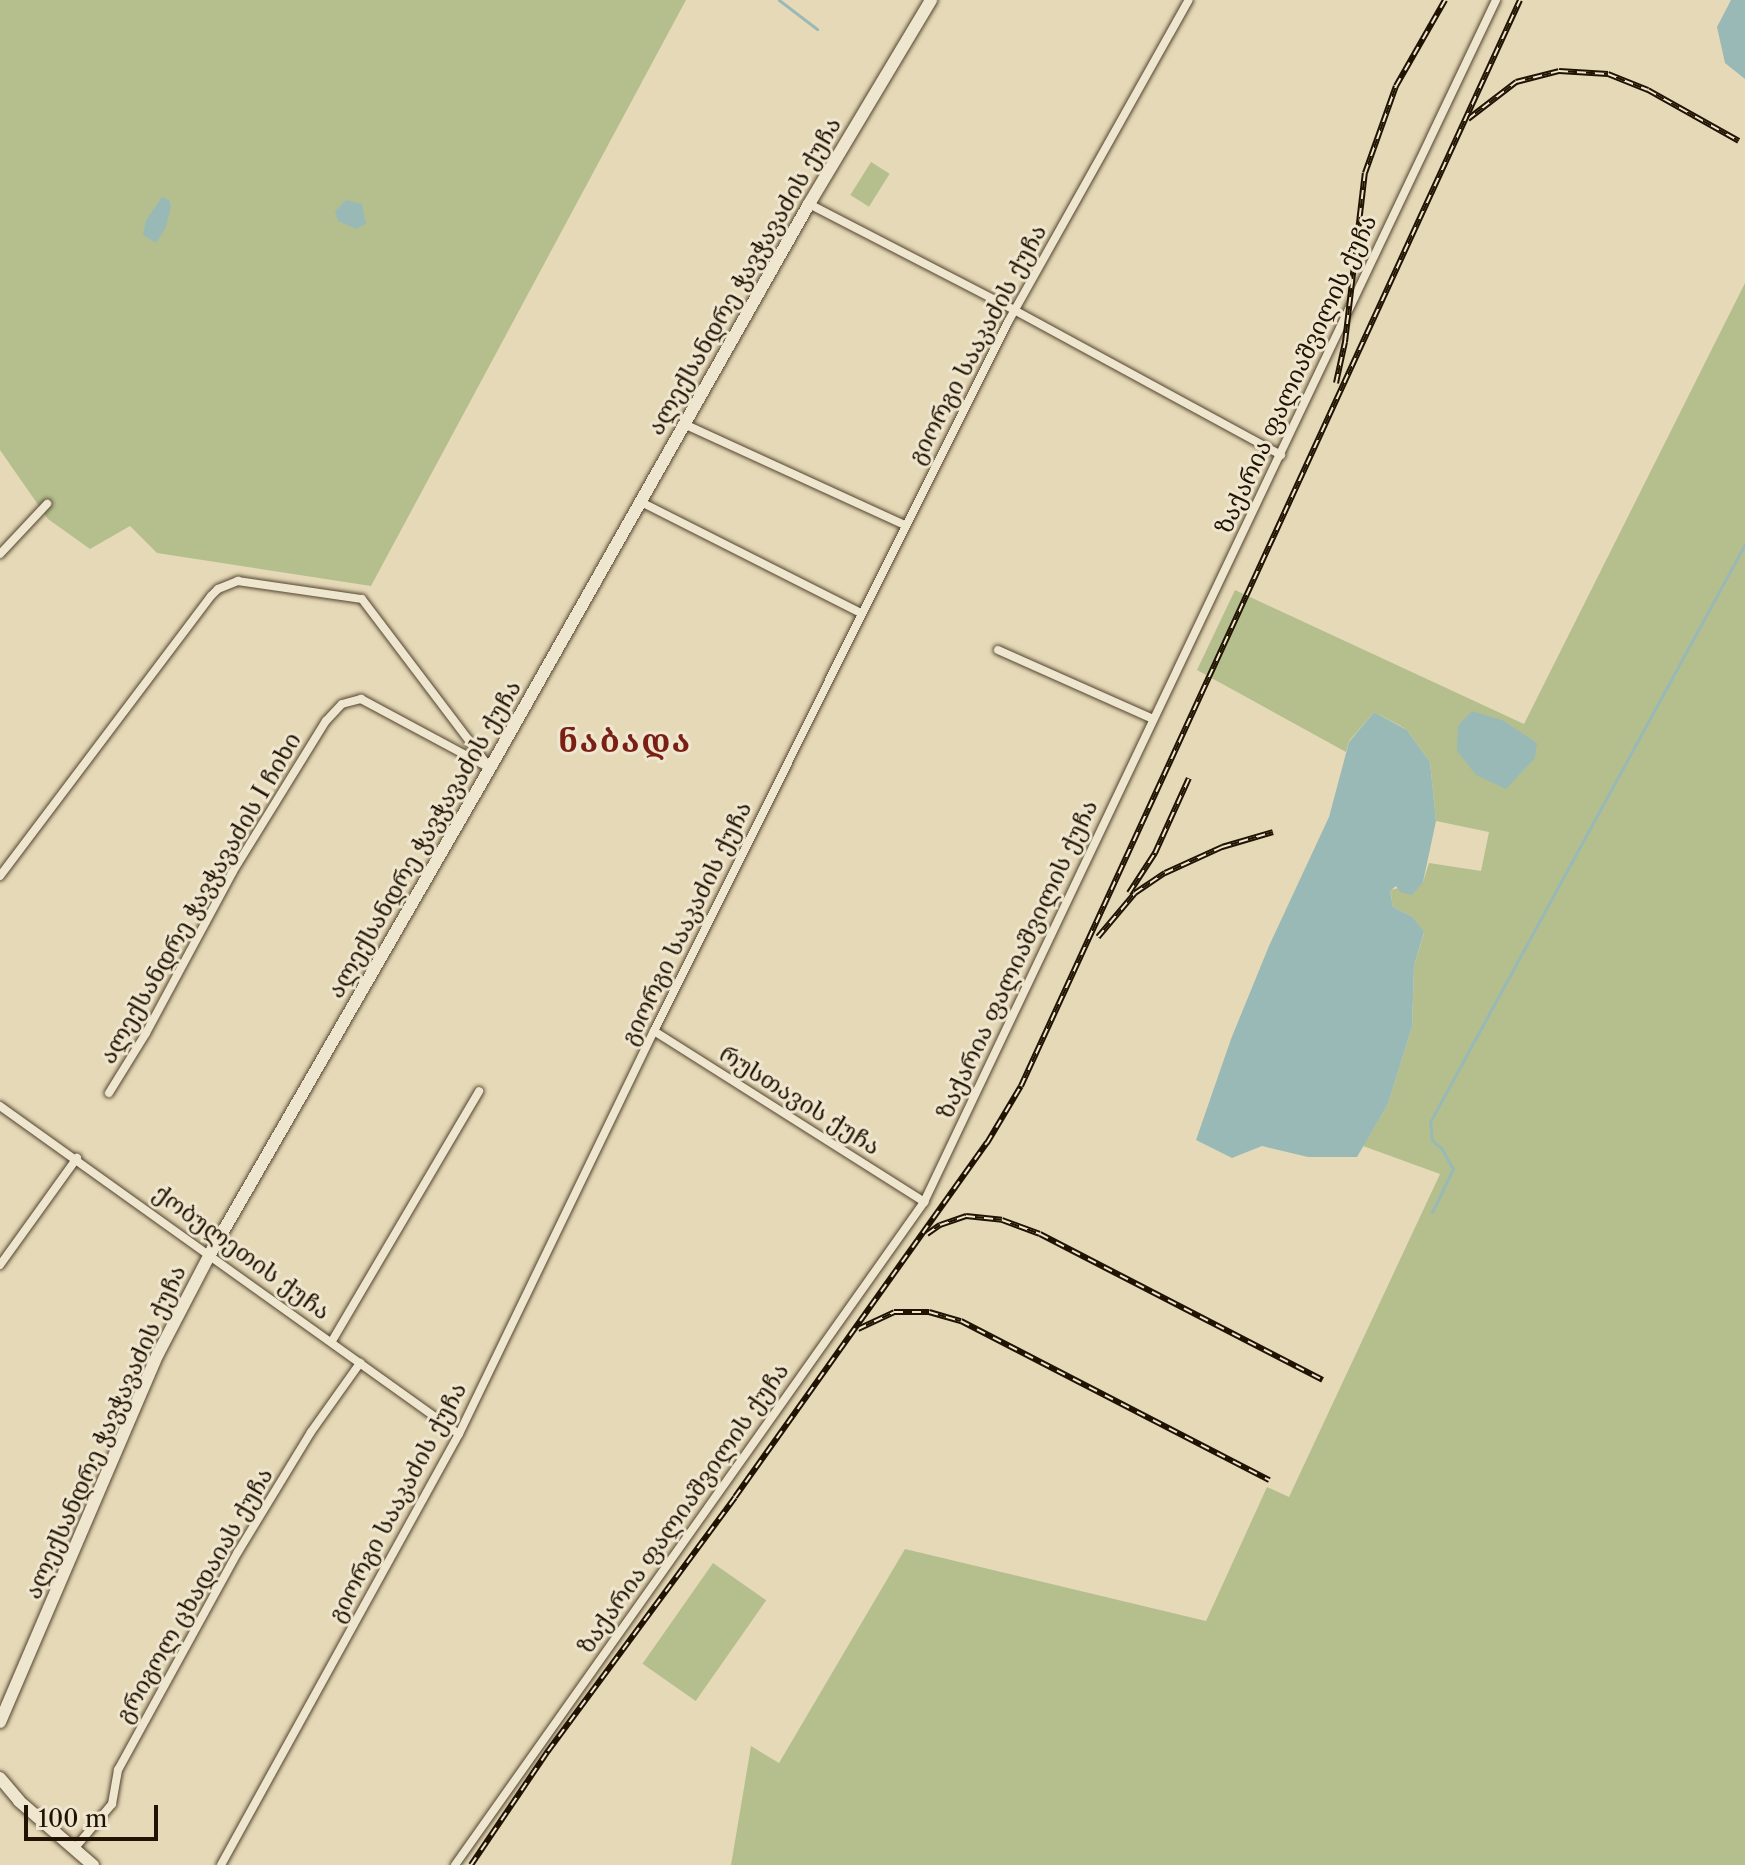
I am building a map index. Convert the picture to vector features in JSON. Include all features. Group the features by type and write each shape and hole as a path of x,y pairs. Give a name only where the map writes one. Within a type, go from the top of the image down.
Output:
{"street":[{"name":"ალექსანდრე ჭავჭავაძის ქუჩა","path":"0,1722 158,1354 210,1254 809,204 931,0"},
{"name":"გიორგი სააკაძის ქუჩა","path":"221,1865 459,1434 654,1031 1014,310 1189,0"},
{"name":"ზაქარია ფალიაშვილის ქუჩა","path":"455,1865 924,1202 1496,0"},
{"path":"809,204 1014,310 1281,455"},
{"path":"684,424 905,525"},
{"path":"641,502 861,613"},
{"path":"0,554 47,504"},
{"path":"0,876 211,596 218,589 238,581 362,599 490,768"},
{"path":"998,650 1153,719"},
{"name":"ალექსანდრე ჭავჭავაძის I ჩიხი","path":"109,1093 146,1033 232,873 326,721 342,704 361,699 490,768"},
{"name":"რუსთავის ქუჩა","path":"654,1031 924,1202"},
{"path":"332,1341 479,1091"},
{"name":"ქობულეთის ქუჩა","path":"0,1106 77,1158 459,1434"},
{"path":"0,1265 77,1158"},
{"name":"გრიგოლ ცხადაიას ქუჩა","path":"74,1849 112,1804 118,1770 238,1552 311,1432 360,1363"},
{"path":"0,1778 19,1801 93,1865"},
{"path":"0,1794 19,1801"}],"green space":[{"path":"0,0 686,0 371,586 157,553 130,526 90,549 48,519 0,450"},
{"path":"871,162 890,174 869,207 850,195"},
{"path":"1745,283 1745,1865 731,1865 751,1746 779,1763 905,1549 1206,1621 1267,1487 1289,1497 1440,1174 1363,1146 1388,1104 1412,1027 1414,966 1424,933 1413,917 1393,907 1390,890 1423,882 1429,863 1481,871 1489,832 1436,821 1430,762 1407,730 1399,725 1374,712 1349,741 1346,752 1197,670 1235,590 1524,724"},
{"path":"713,1563 766,1600 696,1701 642,1664"}],"water":[{"path":"1731,0 1745,0 1745,79 1725,63 1717,27"},
{"path":"162,197 169,200 171,207 166,227 156,243 143,235 146,220"},
{"path":"346,200 362,204 366,224 356,229 338,221 335,211"},
{"path":"1472,711 1502,720 1537,743 1535,758 1506,789 1476,775 1457,751 1458,726"},
{"path":"1374,712 1407,730 1430,762 1436,821 1423,882 1412,895 1400,892 1396,886 1390,891 1393,907 1413,917 1424,932 1414,966 1412,1027 1388,1104 1357,1157 1308,1157 1262,1146 1232,1158 1196,1140 1231,1039 1269,946 1329,817 1349,742"}],"waterway":[{"path":"779,0 817,29"},
{"path":"1432,1212 1453,1169 1442,1149 1432,1140 1430,1122 1745,544"}],"railway":[{"path":"1336,383 1345,342 1365,173 1396,86 1445,0"},
{"path":"471,1865 548,1751 735,1497 987,1143 1021,1086 1520,0"},
{"path":"1468,119 1516,82 1559,71 1608,74 1648,90 1739,141"},
{"path":"1129,893 1155,853 1189,778"},
{"path":"1098,937 1135,893 1165,873 1222,847 1273,832"},
{"path":"927,1234 940,1225 966,1216 1002,1220 1040,1234 1323,1380"},
{"path":"858,1329 894,1312 929,1312 961,1321 1269,1480"}],"district":[{"name":"ნაბადა","path":"625,741"}]}
